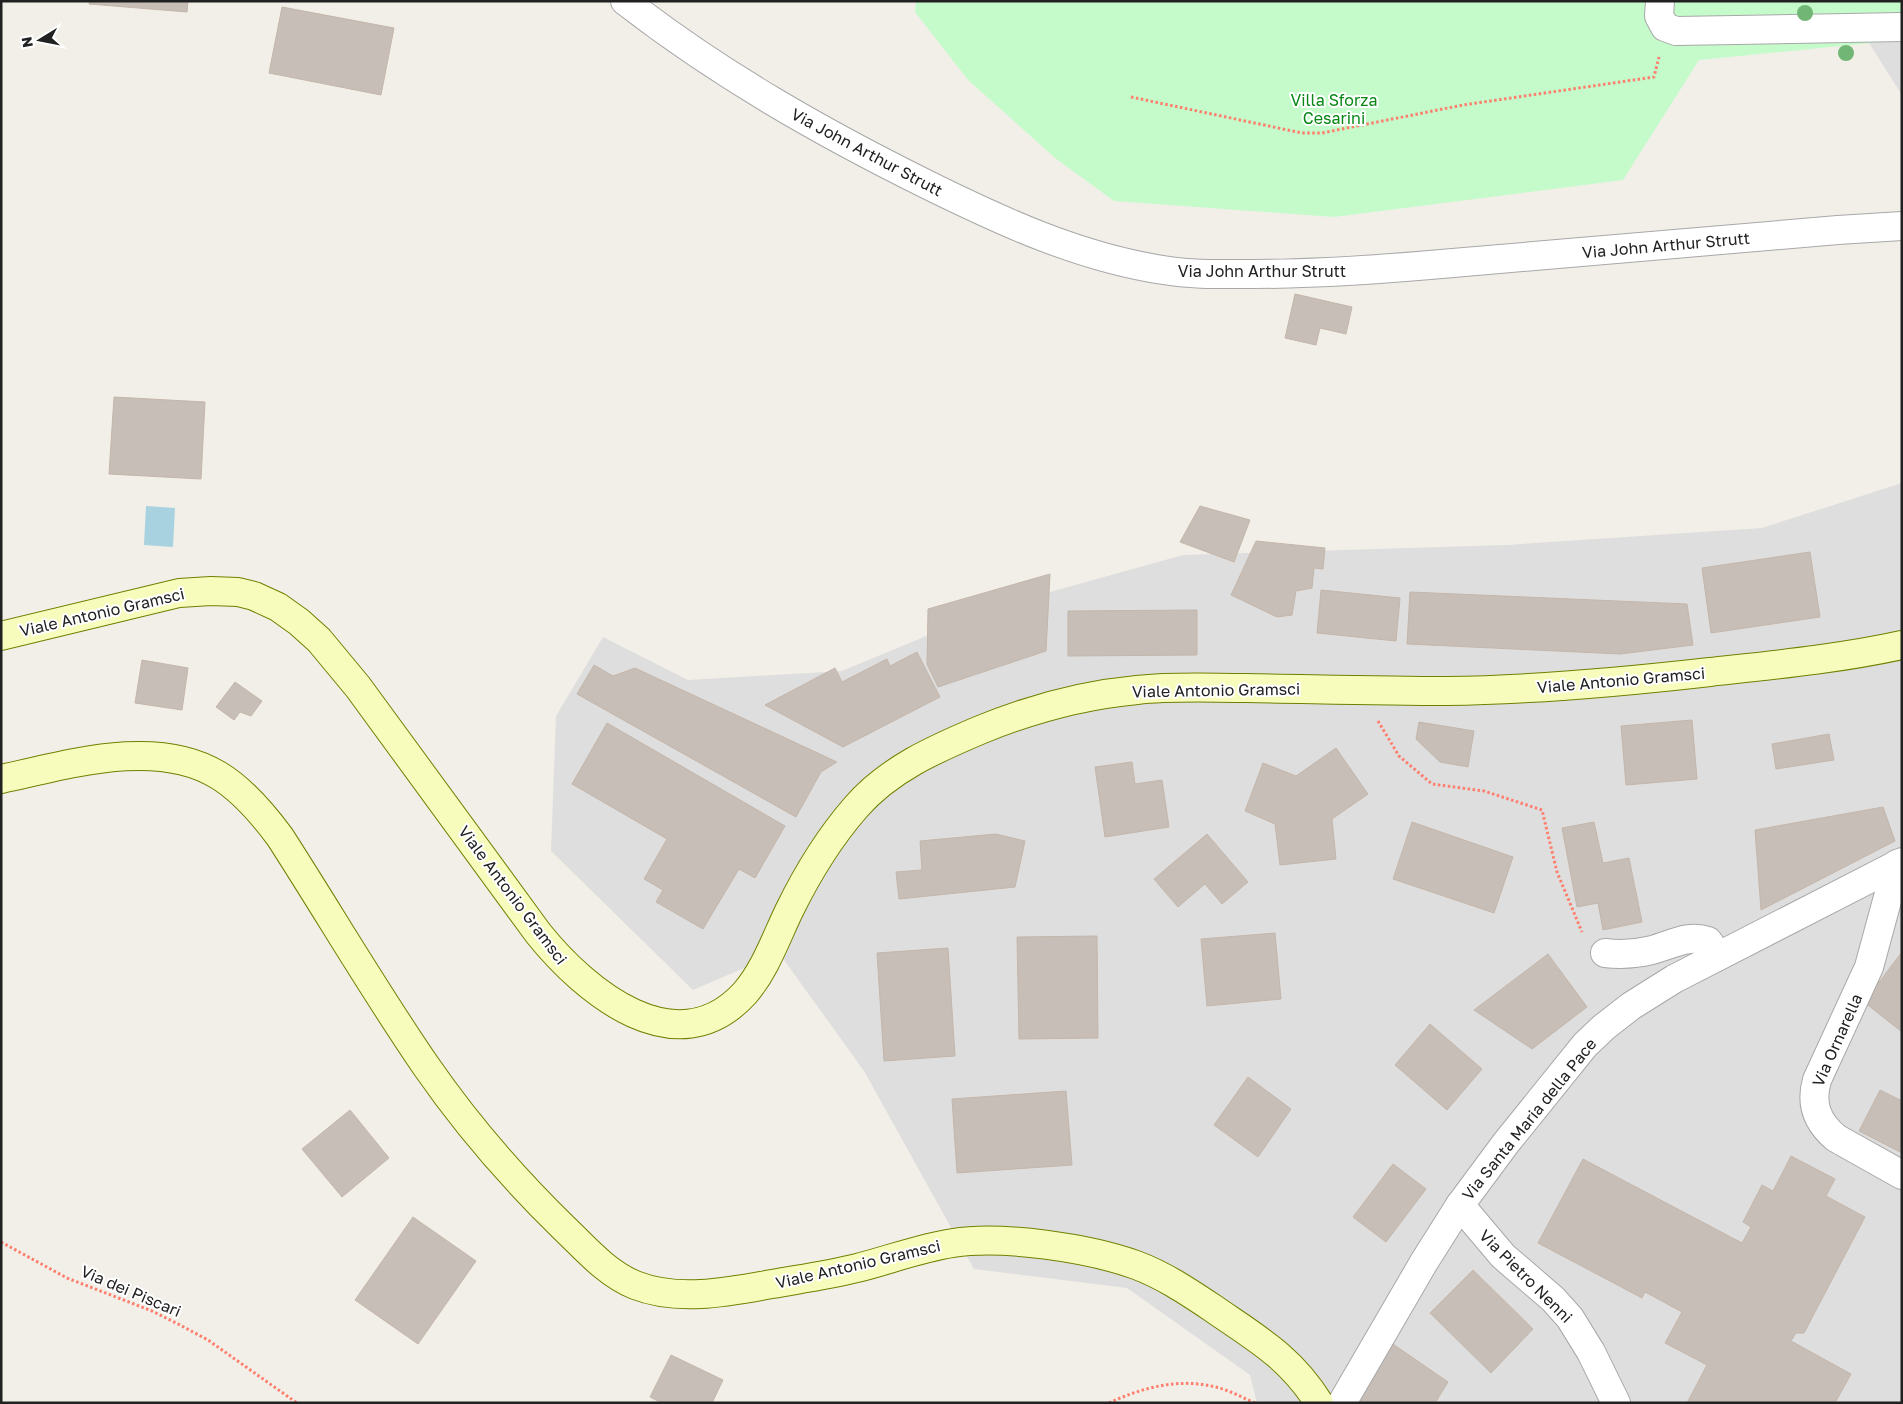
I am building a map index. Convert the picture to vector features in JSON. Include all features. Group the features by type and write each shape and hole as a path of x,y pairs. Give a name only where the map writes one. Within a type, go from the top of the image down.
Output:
{"street":[{"name":"Via John Arthur Strutt","path":"625,1 651,22 713,65 803,120 958,200 1082,252 1117,262 1164,270 1236,274 1364,271 1818,231 1902,226"},
{"path":"1662,14 1676,31 1902,27"},
{"name":"Viale Antonio Gramsci","path":"1,636 179,593 238,592 254,596 278,607 319,640 358,687 538,934 568,968 599,993 633,1012 649,1020 678,1024 691,1024 704,1020 727,1007 745,993 762,967 801,888 828,844 873,790 895,772 946,744 1003,721 1051,705 1125,691 1176,687 1496,690 1598,684 1809,661 1902,645"},
{"name":"Viale Antonio Gramsci","path":"1,779 84,762 116,757 143,756 172,759 199,766 230,783 253,804 280,837 426,1066 490,1149 526,1190 596,1258 616,1275 635,1285 660,1292 725,1292 828,1274 928,1248 967,1241 1005,1241 1080,1251 1135,1264 1198,1299 1283,1358 1305,1382 1319,1403"},
{"name":"Via Santa Maria della Pace","path":"1342,1403 1424,1262 1460,1205 1500,1150 1585,1045 1604,1027 1658,988 1900,863"},
{"name":"Via Ornarella","path":"1900,863 1871,961 1817,1080 1813,1099 1817,1116 1836,1138 1902,1175"},
{"path":"1605,954 1640,953 1681,940 1699,938 1708,941 1718,956"},
{"name":"Via Pietro Nenni","path":"1460,1205 1497,1250 1553,1299 1570,1318 1588,1346 1616,1403"}],"path":[{"path":"1132,97 1302,133 1322,133 1463,105 1654,77 1662,14"},
{"path":"1380,690 1378,721 1399,756 1432,784 1484,791 1542,810 1557,872 1585,940 1605,954"},
{"name":"Via dei Piscari","path":"1,1242 67,1278 152,1311 180,1325 227,1353 297,1403"},
{"path":"1109,1403 1172,1383 1189,1383 1219,1388 1254,1403"}],"shaded area":[{"path":"1902,1 1902,95 1864,35"},
{"path":"1902,483 1902,1403 1257,1403 1250,1375 1127,1288 974,1269 864,1071 779,953 693,990 551,851 556,716 603,637 688,680 842,671 996,607 1183,555 1507,545 1762,528"}],"green space":[{"name":"Villa Sforza Cesarini","path":"916,1 1902,1 1902,40 1699,60 1623,180 1334,217 1114,201 1055,158 968,80 915,12"}],"water":[{"path":"146,506 175,508 173,547 144,545"}],"building":[{"path":"90,1 188,1 187,12 89,4"},
{"path":"282,7 394,28 381,95 269,73"},
{"path":"1295,294 1352,307 1346,334 1320,328 1316,345 1285,338"},
{"path":"114,397 205,402 201,479 109,474"},
{"path":"1200,506 1250,520 1234,562 1180,542"},
{"path":"1256,541 1325,548 1323,569 1314,568 1312,588 1296,591 1292,615 1277,617 1231,595"},
{"path":"1810,552 1820,617 1711,633 1702,568"},
{"path":"1050,574 1046,651 938,687 927,664 928,609"},
{"path":"1321,590 1400,598 1396,641 1317,633"},
{"path":"1410,592 1687,604 1693,645 1620,654 1407,644"},
{"path":"1197,610 1197,655 1068,656 1068,611"},
{"path":"917,652 940,697 843,747 765,705 835,668 842,682 887,659 890,666"},
{"path":"142,660 188,668 182,710 135,703"},
{"path":"594,665 613,676 635,668 837,762 821,772 796,817 577,694"},
{"path":"235,682 262,701 251,716 240,712 234,720 216,707"},
{"path":"1692,720 1697,779 1626,785 1621,726"},
{"path":"1419,722 1474,731 1468,767 1440,762 1416,739"},
{"path":"607,723 785,826 755,878 739,869 703,929 656,902 663,890 644,879 667,839 572,784"},
{"path":"1829,734 1834,760 1776,769 1772,744"},
{"path":"1336,748 1368,794 1332,819 1336,859 1280,865 1275,824 1245,811 1263,763 1296,776"},
{"path":"1132,762 1135,784 1162,780 1169,827 1105,837 1095,767"},
{"path":"1883,807 1895,841 1761,910 1755,830"},
{"path":"1412,822 1513,857 1494,913 1393,879"},
{"path":"1594,822 1603,863 1629,858 1642,922 1603,930 1598,903 1577,907 1562,828"},
{"path":"996,834 1025,841 1015,887 899,899 896,872 922,870 920,841"},
{"path":"1207,834 1248,882 1222,904 1205,884 1178,907 1154,879"},
{"path":"1275,933 1281,999 1207,1006 1201,939"},
{"path":"1097,936 1098,1038 1019,1039 1017,937"},
{"path":"948,948 955,1056 884,1061 877,953"},
{"path":"1902,952 1902,1032 1864,1002"},
{"path":"1548,954 1587,1007 1532,1049 1474,1010"},
{"path":"1430,1024 1482,1069 1447,1110 1395,1065"},
{"path":"1248,1077 1291,1109 1258,1157 1214,1125"},
{"path":"1880,1090 1902,1101 1902,1153 1859,1131"},
{"path":"1066,1091 1072,1165 957,1173 952,1099"},
{"path":"350,1110 389,1158 342,1197 302,1149"},
{"path":"1791,1156 1835,1179 1826,1196 1865,1217 1804,1333 1796,1333 1791,1341 1851,1374 1835,1403 1687,1403 1707,1365 1665,1343 1682,1312 1645,1292 1642,1298 1538,1243 1583,1159 1742,1243 1751,1227 1743,1222 1762,1185 1773,1191"},
{"path":"1393,1164 1426,1189 1386,1242 1353,1217"},
{"path":"413,1217 476,1261 418,1344 355,1300"},
{"path":"1473,1270 1533,1329 1491,1373 1430,1313"},
{"path":"1390,1342 1448,1382 1435,1403 1350,1403"},
{"path":"671,1355 723,1380 712,1403 662,1403 650,1397"}]}
